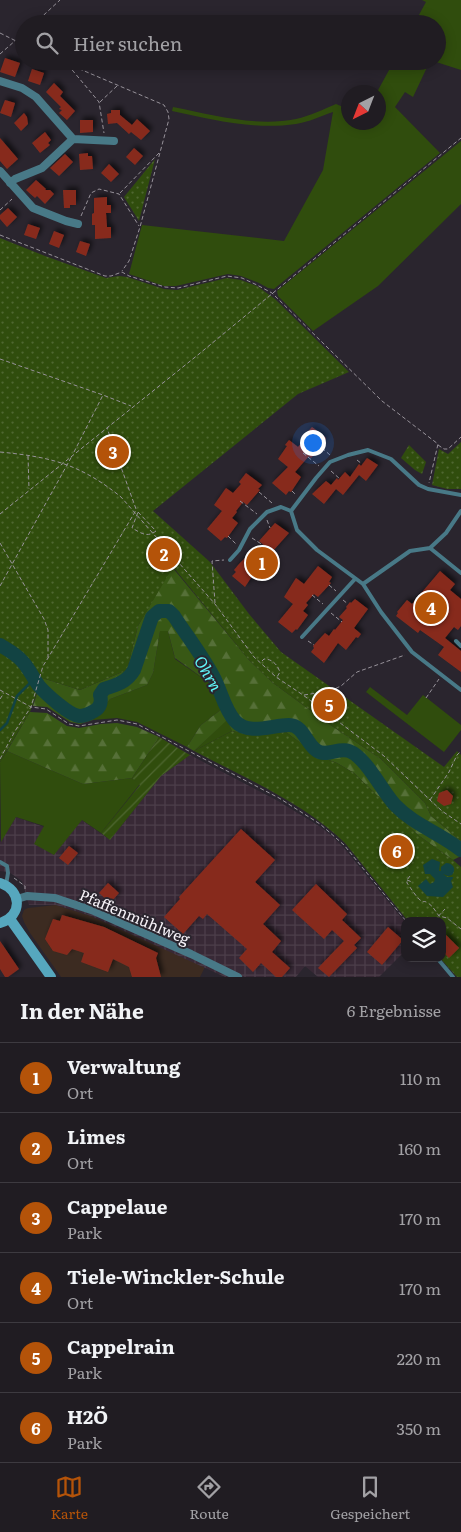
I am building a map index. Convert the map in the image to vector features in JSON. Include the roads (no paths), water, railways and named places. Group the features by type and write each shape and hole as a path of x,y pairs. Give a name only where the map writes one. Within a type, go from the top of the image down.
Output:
{"main road":[{"path":"3,884 22,897 16,910 5,921 51,977"}],"street":[{"path":"0,81 28,91 36,97 73,139 114,141"},
{"path":"10,183 42,168 73,139"},
{"path":"0,171 33,208 78,224"},
{"name":"Pfaffenmühlweg","path":"22,897 55,898 94,911 238,977"}],"lane":[{"path":"291,511 330,462 368,450 391,459 420,485 428,489 461,495"},
{"path":"230,560 250,529 264,516 281,507 291,511"},
{"path":"291,511 297,530 317,550 363,584 381,612 412,652 461,690"},
{"path":"363,584 410,551 430,548 446,533 461,511"},
{"path":"430,548 461,573"},
{"path":"302,637 355,579"},
{"path":"456,641 461,646"},
{"path":"0,862 7,866 8,874 3,884"},
{"path":"440,962 453,977"}],"waterway":[{"name":"Ohrn","path":"0,645 20,659 39,686 52,699 75,715 83,716 98,708 101,702 100,695 104,689 121,682 131,674 152,617 159,611 169,611 209,668 228,711 235,721 247,728 254,729 282,725 294,726 320,752 327,753 345,750 355,754 368,767 390,799 402,812 461,850"},
{"path":"0,730 7,723 17,696 34,679"}],"place":[{"name":"Cappelaue","path":"113,452"},
{"name":"Limes","path":"164,554"},
{"name":"Verwaltung","path":"262,563"},
{"name":"Tiele-Winckler-Schule","path":"431,608"},
{"name":"Cappelrain","path":"329,705"},
{"name":"H2Ö","path":"397,851"}]}
